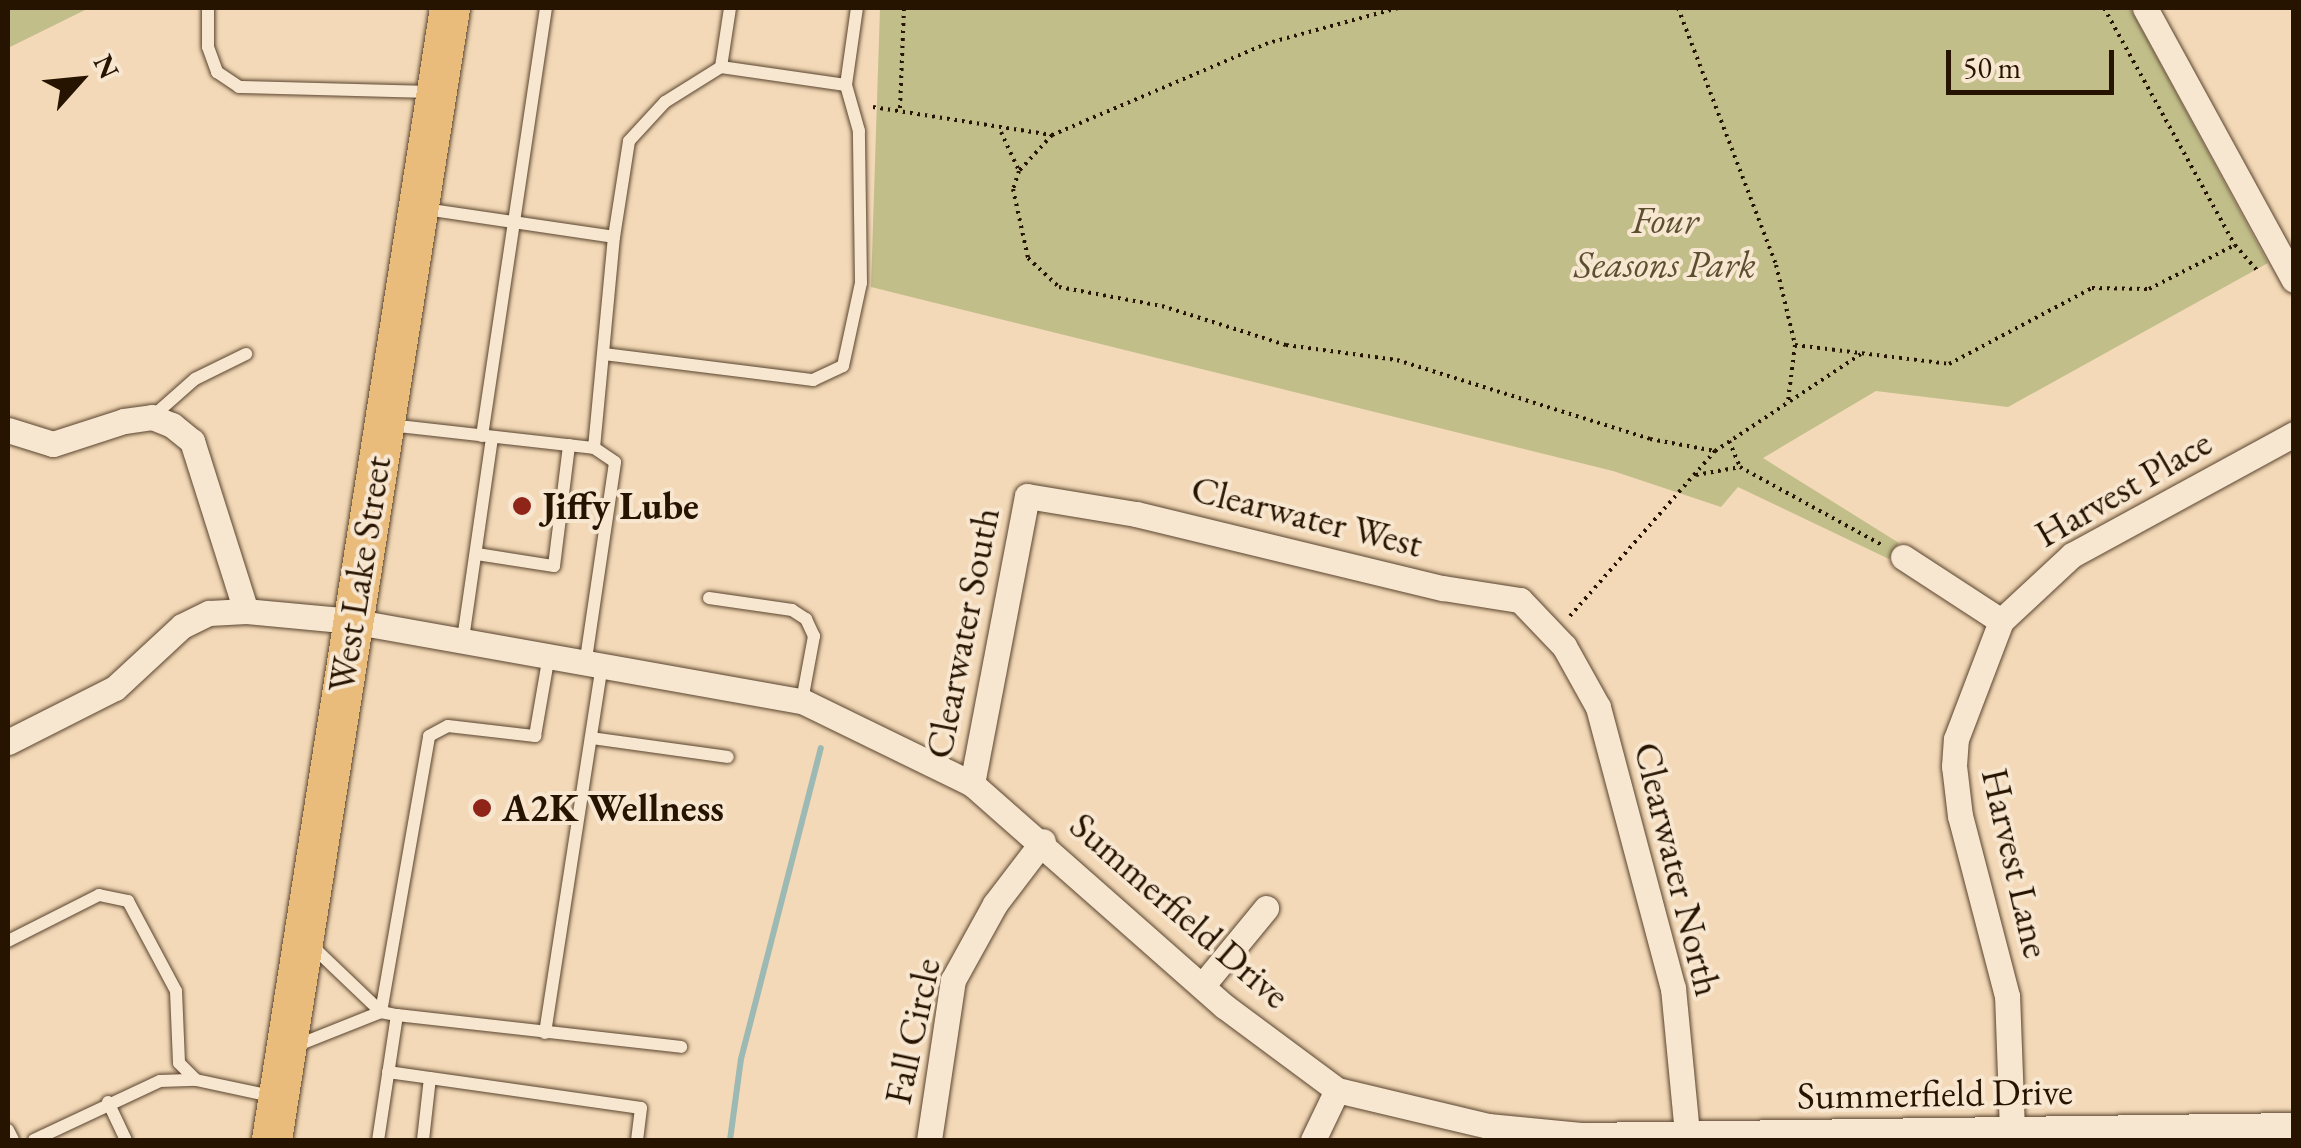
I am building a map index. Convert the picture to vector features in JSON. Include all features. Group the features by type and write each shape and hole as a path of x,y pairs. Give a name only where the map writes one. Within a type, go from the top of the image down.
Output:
{"main road":[{"name":"West Lake Street","path":"272,1140 450,8"}],"street":[{"path":"2145,8 2294,280"},
{"path":"8,430 53,444 162,421 192,442 246,611"},
{"name":"Harvest Place","path":"2001,621 2056,566 2294,434"},
{"name":"Clearwater West","path":"1026,496 1520,600 1555,636"},
{"name":"Clearwater South","path":"972,784 1026,496"},
{"path":"1903,557 2001,621"},
{"name":"Summerfield Drive","path":"8,742 115,688 182,626 209,613 246,611 351,621 594,661 802,701 972,784 1043,842 1202,986 1337,1090 1503,1128 1687,1134 2294,1126"},
{"name":"Harvest Lane","path":"2001,621 1956,739 1954,766 1960,816 2000,953 2012,1130"},
{"name":"Clearwater North","path":"1555,636 1584,674 1598,707 1673,988 1687,1134"},
{"name":"Fall Circle","path":"929,1140 953,980 995,904 1043,842"},
{"path":"1202,986 1266,908"},
{"path":"1313,1140 1337,1090"}],"lane":[{"path":"208,8 212,59 239,87 436,92"},
{"path":"463,639 477,554 487,436 514,222 546,8"},
{"path":"721,67 730,8"},
{"path":"604,354 813,380 843,366 860,283 859,131 846,86 856,8"},
{"path":"594,448 614,237 629,141 665,102 721,67 846,86"},
{"path":"418,208 614,237"},
{"path":"162,421 195,379 246,354"},
{"path":"383,424 594,448 615,462 594,661 591,738 545,1033"},
{"path":"477,554 554,566 569,445"},
{"path":"709,598 792,610 806,620 814,636 802,701"},
{"path":"381,1012 429,736 448,726 536,736 550,654"},
{"path":"591,738 728,758"},
{"path":"8,940 100,895 128,901 176,990 179,1062 196,1080"},
{"path":"302,937 381,1012 680,1048"},
{"path":"285,1050 381,1012"},
{"path":"378,1140 396,1015"},
{"path":"388,1072 642,1108 637,1140"},
{"path":"423,1140 430,1078"},
{"path":"34,1140 160,1080 196,1080 278,1098"},
{"path":"108,1102 126,1140"},
{"path":"8,1130 13,1140"}],"path":[{"path":"900,108 904,8"},
{"path":"1398,8 1268,43 1052,135 1019,171 1013,189 1020,240 1028,258 1059,287 1146,302 1286,345 1397,360 1650,438 1715,450"},
{"path":"1678,8 1692,58 1756,204 1796,345 1788,402"},
{"path":"2104,8 2235,246 2257,270"},
{"path":"873,107 900,108 1001,132 1052,135"},
{"path":"1001,132 1019,171"},
{"path":"1796,345 1948,364 2092,288 2150,289 2235,246"},
{"path":"1555,636 1715,450 1861,354"},
{"path":"1729,439 1740,467 1903,557"},
{"path":"1693,476 1740,467"}],"green space":[{"path":"8,8 89,8 8,48"},
{"name":"Four Seasons Park","path":"880,8 2130,8 2268,263 2008,407 1876,391 1763,458 1899,543 1889,559 1738,487 1721,507 1613,471 871,287"}],"waterway":[{"path":"730,1140 741,1059 821,748"}],"place":[{"name":"Jiffy Lube","path":"522,506"},
{"name":"A2K Wellness","path":"482,808"}]}
